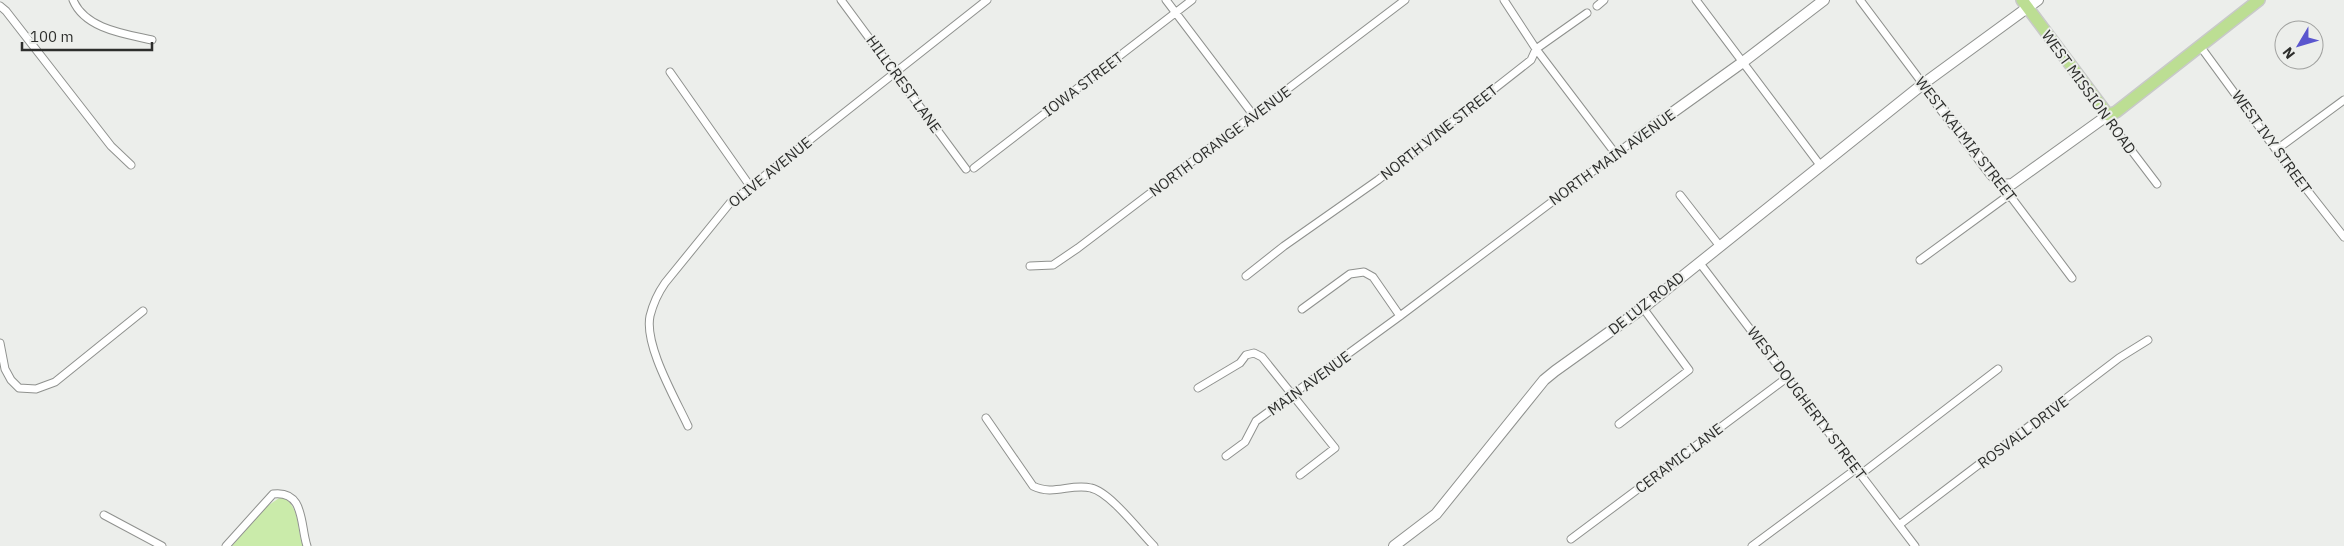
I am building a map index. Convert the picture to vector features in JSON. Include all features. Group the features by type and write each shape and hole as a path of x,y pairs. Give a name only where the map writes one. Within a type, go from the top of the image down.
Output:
{"main road":[{"name":"NORTH MAIN AVENUE","path":"1637,138 1743,62 1824,0"},
{"name":"DE LUZ ROAD","path":"1394,546 1436,514 1544,380 1643,308 1719,245 2025,4 2038,0"},
{"path":"2002,185 2012,184 2108,114 2116,112 2259,0"},
{"name":"WEST MISSION ROAD","path":"2025,4 2108,114"},
{"name":"WEST KALMIA STREET","path":"1923,84 1992,175 2002,185"}],"street":[{"path":"73,0 82,14 97,24 117,32 152,40"},
{"name":"HILLCREST LANE","path":"841,0 966,169"},
{"name":"OLIVE AVENUE","path":"688,426 652,344 650,317 657,295 730,203 987,0"},
{"path":"1166,0 1254,116"},
{"name":"IOWA STREET","path":"974,168 1192,0"},
{"name":"NORTH ORANGE AVENUE","path":"1030,266 1053,266 1254,116 1405,0"},
{"path":"1504,0 1536,49 1615,153"},
{"path":"1597,6 1604,0"},
{"path":"1696,0 1820,165"},
{"name":"WEST KALMIA STREET","path":"1860,0 1923,84"},
{"path":"0,6 6,11 111,146 131,165"},
{"name":"NORTH VINE STREET","path":"1246,276 1284,246 1378,180 1531,60 1536,49 1588,13"},
{"name":"WEST IVY STREET","path":"2200,46 2276,150 2344,237"},
{"path":"670,72 750,186"},
{"path":"2276,150 2344,100"},
{"name":"WEST MISSION ROAD","path":"2108,114 2119,134 2157,184"},
{"name":"NORTH MAIN AVENUE","path":"1400,316 1637,138"},
{"name":"WEST KALMIA STREET","path":"2002,185 2072,278"},
{"path":"1680,195 1719,245"},
{"path":"1920,260 2009,195"},
{"name":"WEST DOUGHERTY STREET","path":"1699,262 1915,546"},
{"path":"1302,309 1350,274 1364,272 1373,277 1400,316"},
{"path":"1619,424 1689,370 1643,308"},
{"path":"0,343 5,369 11,380 19,388 36,389 55,382 143,311"},
{"name":"MAIN AVENUE","path":"1226,456 1245,442 1256,421 1400,316"},
{"name":"ROSVALL DRIVE","path":"1899,526 2119,358 2148,340"},
{"path":"1198,388 1240,363 1246,355 1262,356 1335,448 1300,475"},
{"path":"1752,546 1998,369"},
{"name":"CERAMIC LANE","path":"1571,539 1788,377"},
{"path":"986,418 1033,486 1042,490 1091,488 1116,504 1154,546"},
{"path":"226,546 274,494 283,493 295,499 300,510 307,546"},
{"path":"104,515 162,546"}],"green space":[{"path":"282,496 288,501 295,512 303,546 232,546 266,507"}]}
